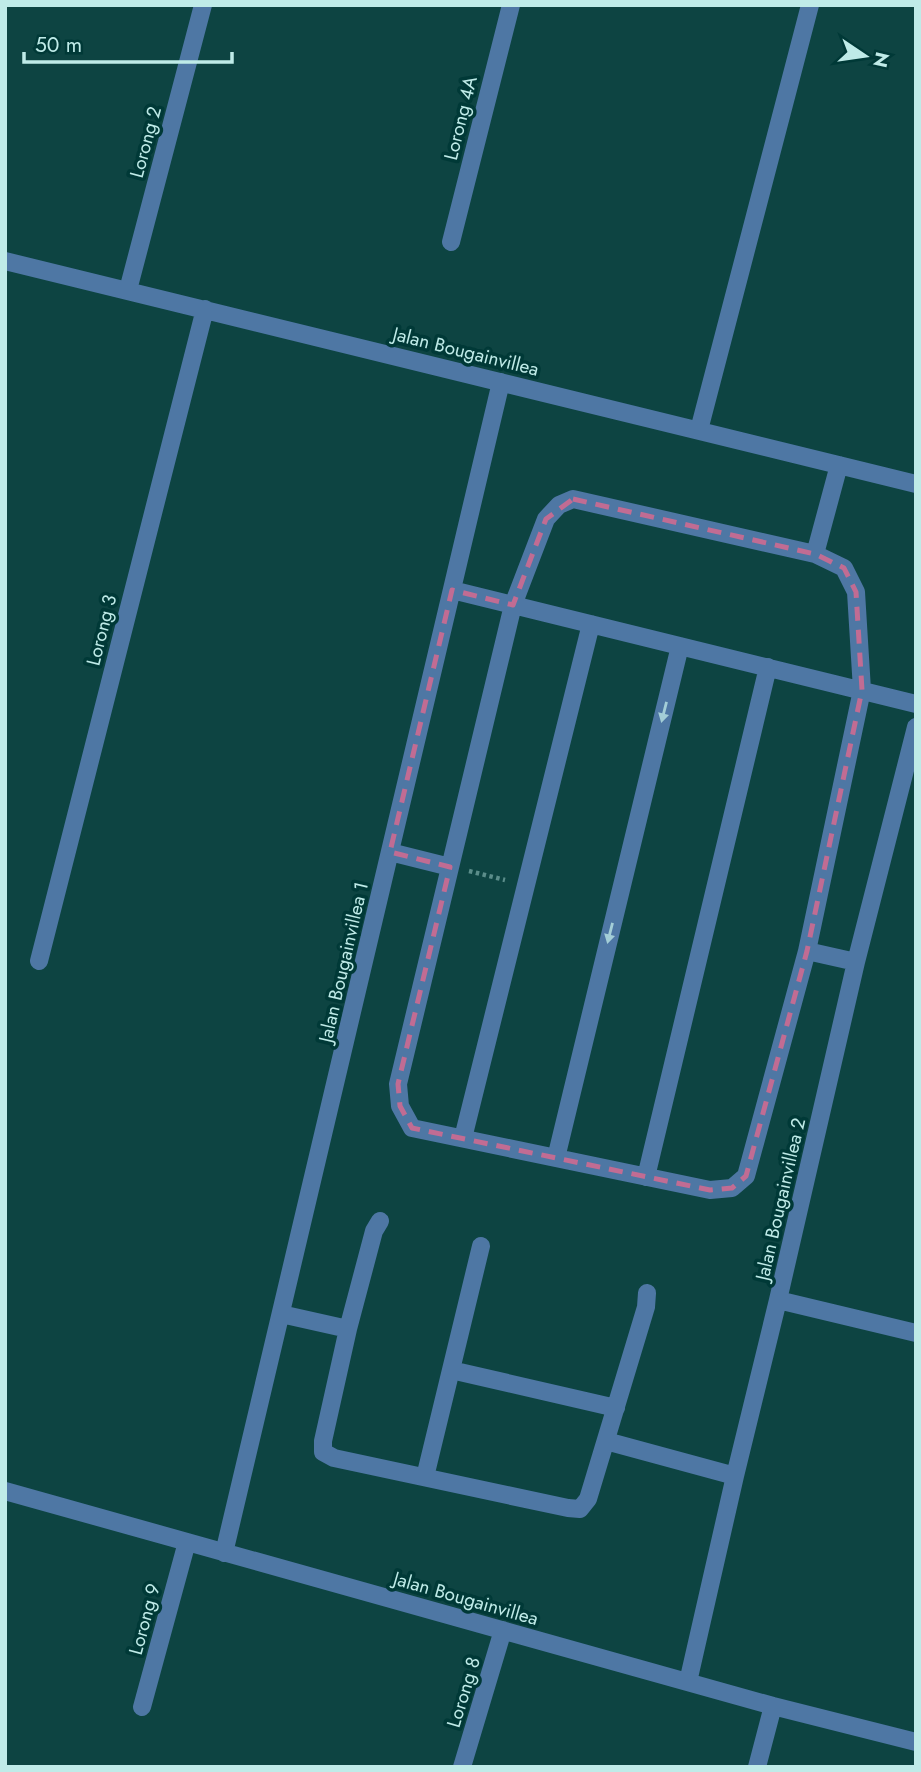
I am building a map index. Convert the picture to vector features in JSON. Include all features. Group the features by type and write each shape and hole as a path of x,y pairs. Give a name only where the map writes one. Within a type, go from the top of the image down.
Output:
{"street":[{"name":"Lorong 2","path":"128,290 203,5"},
{"name":"Lorong 4A","path":"451,242 511,5"},
{"path":"699,430 810,5"},
{"name":"Jalan Bougainvillea","path":"5,261 916,484"},
{"name":"Lorong 3","path":"39,961 205,309"},
{"name":"Jalan Bougainvillea 1","path":"225,1553 501,382"},
{"path":"815,554 839,465"},
{"path":"573,499 815,554 844,568 856,592 862,690 807,951 746,1176 732,1188 710,1190 412,1128 400,1106 398,1084 513,604 546,519 559,505 573,499"},
{"path":"452,590 916,704"},
{"path":"463,1138 591,624"},
{"path":"556,1158 680,646"},
{"path":"646,1177 768,667"},
{"name":"Jalan Bougainvillea 2","path":"688,1682 856,962 916,727"},
{"path":"390,852 450,867"},
{"path":"807,951 856,962"},
{"path":"380,1221 374,1231 348,1329 323,1441 323,1452 334,1458 580,1509 588,1499 606,1441 646,1307 647,1293"},
{"path":"425,1477 481,1246"},
{"path":"778,1300 916,1333"},
{"path":"281,1314 348,1329"},
{"path":"451,1370 616,1408"},
{"path":"606,1441 735,1476"},
{"name":"Jalan Bougainvillea","path":"5,1492 774,1706 916,1742"},
{"name":"Lorong 9","path":"142,1707 187,1542"},
{"name":"Lorong 8","path":"462,1767 503,1630"},
{"path":"757,1767 774,1706"}],"path":[{"path":"450,867 526,885"}],"highlighted area":[{"path":"573,499 815,554 844,568 856,592 862,690 807,951 746,1176 732,1188 710,1190 412,1128 400,1106 398,1084 450,867 390,852 452,590 513,605 546,519"}]}
